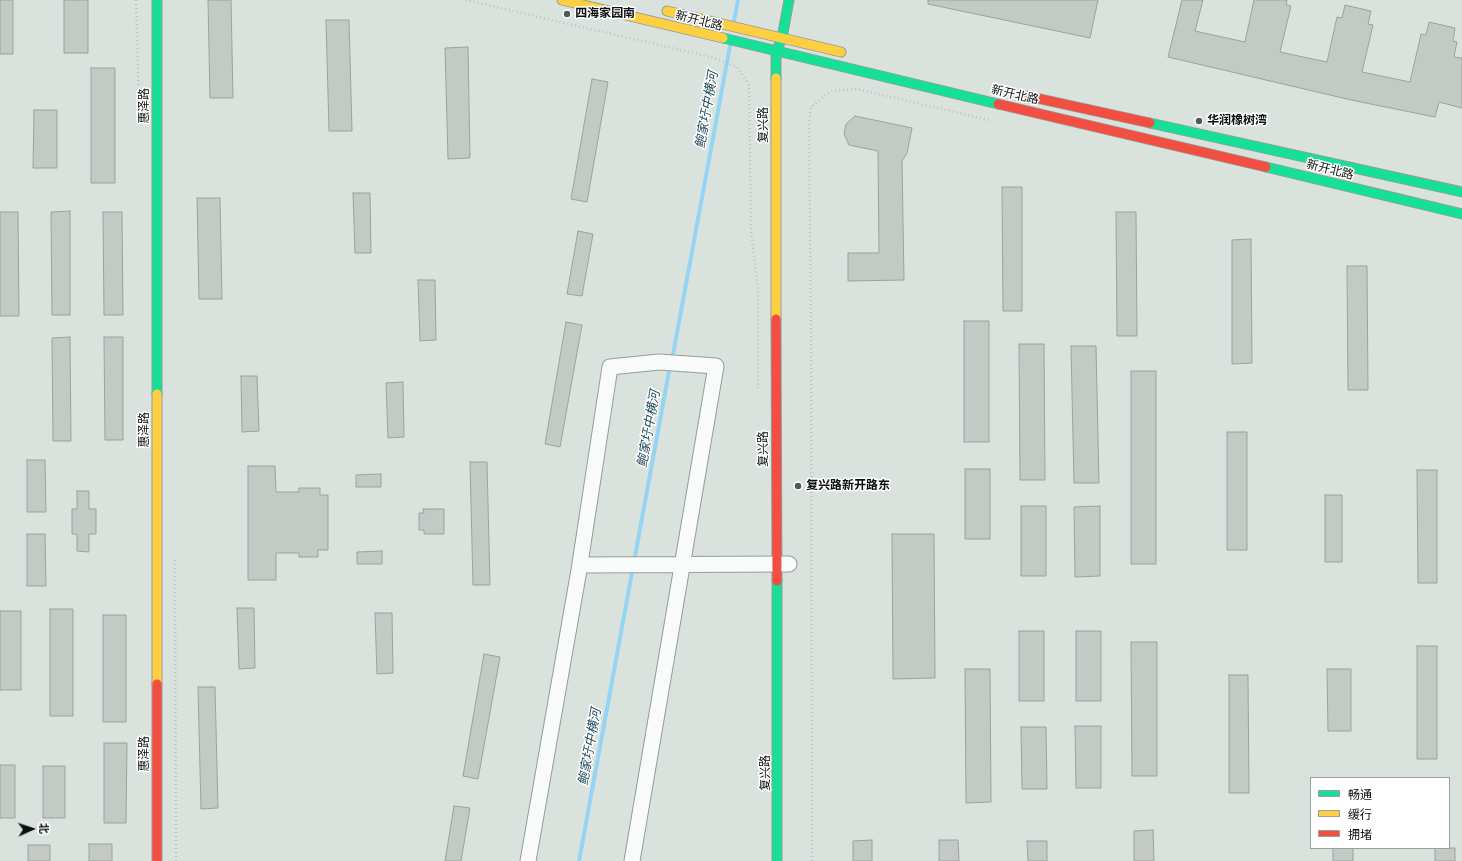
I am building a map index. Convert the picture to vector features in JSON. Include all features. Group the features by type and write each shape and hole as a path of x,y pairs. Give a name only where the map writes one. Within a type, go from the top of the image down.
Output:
{"street":[{"name":"惠泽路","path":"157,0 157,861"},
{"name":"新开北路","path":"562,0 776,52 789,59 1151,139 1462,214"},
{"name":"复兴路","path":"777,861 778,669 786,564 776,52 782,38 789,0"},
{"name":"新开北路","path":"658,9 849,54"},
{"path":"782,38 789,59"},
{"name":"新开北路","path":"1016,93 1462,192"},
{"path":"528,861 580,565 610,367 659,362 716,366 632,861"},
{"path":"580,565 786,564"}],"path":[{"path":"466,0 715,58 737,67 748,86 751,230 758,289 758,391"},
{"path":"812,861 811,329 808,123 811,107 831,91 857,89 997,122"},
{"path":"175,562 176,861"}],"building":[{"path":"0,0 13,0 13,54 0,54"},
{"path":"64,0 88,0 88,53 64,53"},
{"path":"208,0 231,0 233,98 210,98"},
{"path":"928,0 1098,0 1090,38 928,4"},
{"path":"1182,0 1203,0 1195,31 1245,42 1254,0 1287,0 1286,5 1291,6 1280,52 1327,62 1337,17 1342,18 1345,5 1371,11 1368,24 1373,25 1362,72 1410,82 1421,34 1426,35 1429,22 1455,28 1453,41 1457,42 1454,57 1462,58 1462,108 1439,102 1435,117 1351,100 1168,57"},
{"path":"326,20 349,20 352,131 329,131"},
{"path":"468,47 470,158 448,159 445,48"},
{"path":"91,68 115,68 115,183 91,183"},
{"path":"592,79 608,82 587,202 571,199"},
{"path":"34,110 57,110 57,168 33,168"},
{"path":"855,116 912,128 907,153 902,161 904,280 848,281 848,253 879,253 878,151 849,145 844,134 846,124"},
{"path":"1002,187 1022,187 1022,311 1003,311"},
{"path":"353,193 370,193 371,253 355,253"},
{"path":"197,198 220,198 222,299 199,299"},
{"path":"70,211 70,315 52,315 51,212"},
{"path":"0,212 18,212 19,316 0,316"},
{"path":"103,212 122,212 123,315 104,315"},
{"path":"1116,212 1136,212 1137,336 1117,336"},
{"path":"578,231 593,234 582,296 567,294"},
{"path":"1251,239 1252,363 1232,364 1232,240"},
{"path":"1347,266 1367,266 1368,390 1348,390"},
{"path":"418,280 435,280 436,340 420,341"},
{"path":"964,321 989,321 989,442 964,442"},
{"path":"566,322 582,325 560,447 545,444"},
{"path":"70,337 71,441 53,441 52,338"},
{"path":"104,337 123,337 123,440 105,440"},
{"path":"1019,344 1044,344 1045,480 1020,480"},
{"path":"1071,346 1096,346 1099,483 1074,483"},
{"path":"1131,371 1156,371 1156,564 1131,564"},
{"path":"241,376 257,376 259,431 242,432"},
{"path":"403,382 404,437 388,438 386,383"},
{"path":"1227,432 1247,432 1247,550 1227,550"},
{"path":"27,460 45,460 46,512 27,512"},
{"path":"470,462 487,462 490,585 473,585"},
{"path":"248,466 275,466 276,492 299,492 299,488 320,488 320,495 328,495 328,550 318,550 318,557 299,557 299,553 276,553 276,580 248,580"},
{"path":"965,469 990,469 990,539 965,539"},
{"path":"1417,470 1437,470 1437,583 1418,583"},
{"path":"381,474 381,487 356,487 356,475"},
{"path":"77,491 89,491 89,509 96,509 96,534 89,534 89,552 77,551 77,534 72,534 72,509 77,509"},
{"path":"1325,495 1342,495 1342,562 1325,562"},
{"path":"1021,506 1046,506 1046,576 1021,576"},
{"path":"1100,506 1100,576 1075,577 1074,507"},
{"path":"423,509 444,509 444,534 424,534 424,530 419,530 419,513 424,513"},
{"path":"27,534 45,534 46,586 27,586"},
{"path":"892,534 934,534 935,678 893,679"},
{"path":"382,551 382,564 357,564 357,552"},
{"path":"237,608 254,608 255,668 239,669"},
{"path":"50,609 73,609 73,716 50,716"},
{"path":"0,611 21,611 21,690 0,690"},
{"path":"375,613 392,613 393,673 377,674"},
{"path":"103,615 126,615 126,722 103,722"},
{"path":"1019,631 1044,631 1044,701 1019,701"},
{"path":"1076,631 1101,631 1101,701 1076,701"},
{"path":"1131,642 1157,642 1157,776 1132,776"},
{"path":"1417,646 1437,646 1437,759 1417,759"},
{"path":"484,654 500,657 478,779 463,776"},
{"path":"965,669 990,669 991,802 966,803"},
{"path":"1327,669 1351,669 1351,731 1328,731"},
{"path":"1229,675 1248,675 1249,793 1229,793"},
{"path":"198,687 215,687 218,808 201,809"},
{"path":"1075,726 1101,726 1101,788 1076,788"},
{"path":"1021,727 1046,727 1047,789 1022,789"},
{"path":"104,743 127,743 126,823 104,823"},
{"path":"0,765 15,765 15,818 0,818"},
{"path":"43,766 65,766 65,818 43,818"},
{"path":"454,806 470,808 461,861 445,861"},
{"path":"1153,830 1154,861 1134,861 1134,831"},
{"path":"872,840 872,861 853,861 853,841"},
{"path":"939,840 958,840 959,861 939,861"},
{"path":"1027,841 1047,841 1047,861 1028,861"},
{"path":"89,844 112,844 112,861 89,861"},
{"path":"28,845 50,845 50,861 28,861"},
{"path":"1455,848 1455,861 1435,861 1435,849"},
{"path":"1333,849 1353,849 1353,861 1333,861"}],"waterway":[{"name":"鲍家圩中横河","path":"734,21 738,0"},
{"name":"鲍家圩中横河","path":"672,360 730,46"},
{"name":"鲍家圩中横河","path":"579,861 670,366"}],"traffic: fast":[{"path":"157,0 157,394"},
{"path":"776,78 776,52 782,38 789,0"},
{"path":"723,38 998,104"},
{"path":"1150,123 1462,192"},
{"path":"1266,167 1462,214"},
{"path":"777,581 777,861"}],"traffic: slow":[{"path":"562,0 723,38"},
{"path":"667,11 841,52"},
{"path":"776,78 776,319"},
{"path":"157,394 157,684"}],"traffic: jam":[{"path":"1027,96 1150,123"},
{"path":"998,104 1266,167"},
{"path":"776,319 777,581"},
{"path":"157,684 157,861"}],"place":[{"name":"四海家园南","path":"567,14"},
{"name":"华润橡树湾","path":"1199,121"},
{"name":"复兴路新开路东","path":"798,486"}]}
